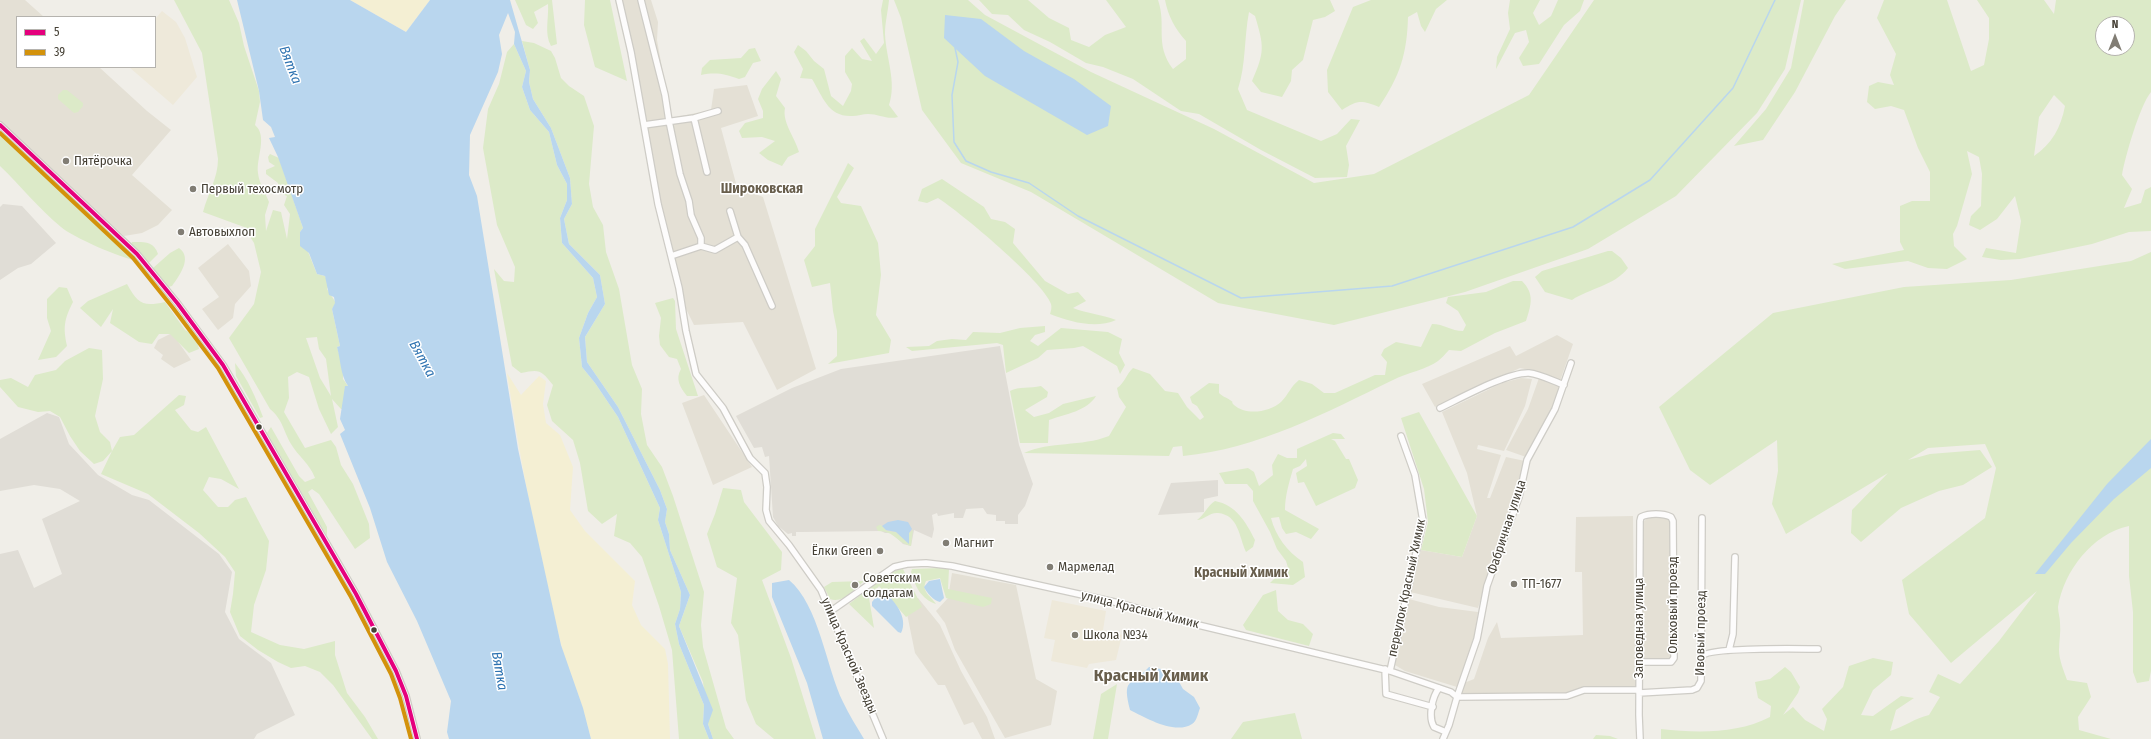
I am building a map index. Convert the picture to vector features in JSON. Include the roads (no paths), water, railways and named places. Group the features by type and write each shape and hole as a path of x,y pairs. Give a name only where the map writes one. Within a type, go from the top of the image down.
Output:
{"street":[{"name":"улица Красной Звезды","path":"619,0 658,204 671,256 696,374 723,408 750,458 763,470 766,480 766,510 769,521 792,549 821,590 883,739"},
{"path":"642,0 666,95 669,121 680,174 689,201 691,215 701,238 701,246"},
{"path":"644,125 694,118 718,111"},
{"path":"694,118 707,172"},
{"path":"0,125 137,254 178,304 226,370 356,594 396,671 406,696 417,739"},
{"path":"730,211 738,237 746,245 772,306"},
{"path":"671,256 701,246 715,250 738,237"},
{"name":"Фабричная улица","path":"1443,739 1456,697 1477,639 1487,586 1519,497 1527,460 1555,409 1571,364"},
{"path":"1440,408 1494,383 1519,374 1530,374 1564,385"},
{"name":"переулок Красный Химик","path":"1401,436 1415,475 1423,522 1387,670 1385,690 1387,694 1433,707"},
{"name":"Ольховый проезд","path":"1639,662 1671,662 1674,658 1673,528 1671,517 1666,514 1646,514 1641,517"},
{"name":"Заповедная улица","path":"1640,739 1639,662 1641,517"},
{"name":"Ивовый проезд","path":"1639,692 1677,692 1697,688 1702,676 1702,518"},
{"path":"1729,650 1733,634 1735,557"},
{"name":"улица Красный Химик","path":"831,611 894,567 906,564 937,564 1119,603 1194,624 1387,670 1439,688 1456,697"},
{"path":"1702,656 1709,652 1729,650 1818,649"},
{"path":"1439,688 1435,694 1432,725 1436,729 1446,732"},
{"path":"1456,697 1567,696 1584,690 1639,692"}],"water":[{"name":"Вятка","path":"237,0 350,0 406,32 430,0 510,0 530,70 529,82 533,99 551,128 570,178 572,204 564,219 569,244 600,275 605,304 585,337 587,362 618,407 660,490 667,509 665,522 669,534 670,550 690,595 679,626 713,710 708,724 713,739 709,739 703,724 704,705 679,644 675,624 680,609 681,592 658,520 660,508 618,417 595,383 582,367 579,338 588,313 597,297 593,278 562,243 560,218 567,200 567,184 557,165 549,132 530,110 522,87 526,71 514,44 515,32 508,13 499,35 502,54 498,72 470,135 469,175 477,196 518,449 561,645 583,708 591,739 449,739 447,732 451,701 417,621 387,562 370,508 340,434 345,430 340,419 345,386 348,386 342,372 337,347 340,346 332,309 335,303 334,297 329,295 325,276 317,274 309,253 300,246 300,232 303,228 278,157 269,138 275,137 271,127 263,120 259,91"},
{"path":"945,15 981,19 1024,51 1074,79 1111,106 1108,126 1087,135 985,76 944,38"},
{"path":"2151,439 2151,468 2114,499 2071,543 2045,574 2035,574 2107,484"},
{"path":"898,520 908,522 912,529 909,533 909,544 896,532 886,530 882,526 888,522"},
{"path":"940,579 944,598 940,602 930,596 924,587 929,581"},
{"path":"789,580 799,591 808,605 821,637 837,688 850,716 864,739 823,739 807,683 772,597 772,583"},
{"path":"881,591 891,598 902,615 903,627 901,633 898,632 872,606 872,602"},
{"path":"1149,667 1173,671 1183,689 1194,697 1200,708 1194,723 1185,727 1169,727 1152,721 1130,710 1127,687"}],"waterway":[{"path":"955,48 958,62 952,95 954,142 966,161 991,172 1029,183 1078,216 1241,298 1392,286 1573,227 1650,180 1733,88 1775,0"}],"place":[{"name":"Пятёрочка","path":"66,161"},
{"name":"Первый техосмотр","path":"193,189"},
{"name":"Автовыхлоп","path":"181,232"},
{"name":"Магнит","path":"946,543"},
{"name":"Ёлки Green","path":"880,551"},
{"name":"Мармелад","path":"1050,567"},
{"name":"ТП-1677","path":"1514,584"},
{"name":"Советским солдатам","path":"855,585"},
{"name":"Школа №34","path":"1075,635"}],"district":[{"name":"Широковская","path":"762,189"},
{"name":"Красный Химик","path":"1241,573"},
{"name":"Красный Химик","path":"1151,676"}]}
